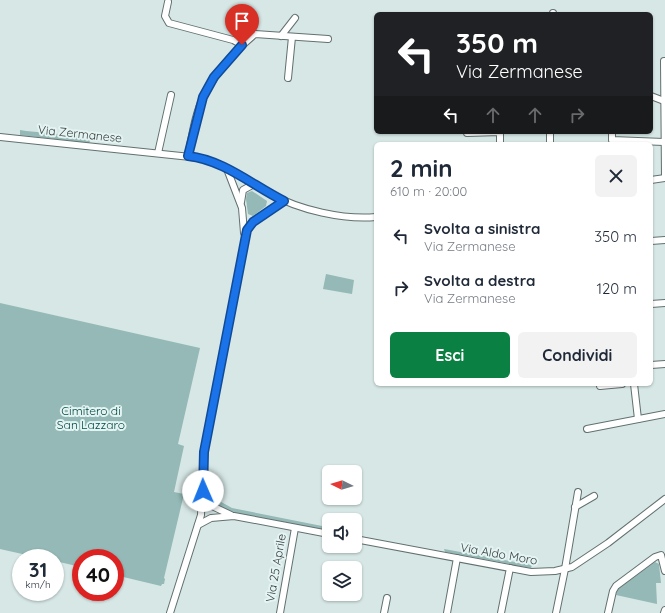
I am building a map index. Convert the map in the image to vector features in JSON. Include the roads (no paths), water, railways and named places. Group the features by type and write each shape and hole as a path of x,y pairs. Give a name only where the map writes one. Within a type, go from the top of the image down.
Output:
{"street":[{"path":"168,2 165,16 169,23 233,40 242,45"},
{"path":"281,36 295,18"},
{"path":"188,156 203,97 214,77 242,45 255,34 328,39"},
{"path":"288,78 292,37"},
{"path":"653,180 665,177 664,61"},
{"path":"158,153 171,95"},
{"path":"653,97 664,100"},
{"path":"612,134 612,140 664,142"},
{"name":"Via Zermanese","path":"0,137 207,159 227,168 284,201 307,208 340,215 373,217"},
{"path":"227,168 241,204 244,221 244,244"},
{"path":"241,204 243,190 254,184"},
{"path":"170,613 202,511 204,452 244,244 251,224 284,201"},
{"path":"653,241 665,240"},
{"path":"653,304 665,303"},
{"path":"653,365 665,364"},
{"path":"634,386 638,419"},
{"path":"587,429 665,414"},
{"path":"556,613 578,492"},
{"path":"575,507 594,496"},
{"path":"203,497 214,507 234,516 322,533"},
{"name":"Via Aldo Moro","path":"362,540 510,568 540,572 565,569 608,543 665,499"},
{"path":"202,511 214,507"},
{"path":"202,511 205,516 211,518"},
{"path":"198,525 211,518 234,516"},
{"name":"Via 25 Aprile","path":"280,613 295,528"},
{"path":"608,613 613,591 616,586 655,557 661,555 665,571"},
{"path":"447,613 457,558"},
{"path":"501,613 510,568"},
{"path":"384,613 387,598"}],"park label":[{"name":"Cimitero di San Lazzaro","path":"91,418"}]}
